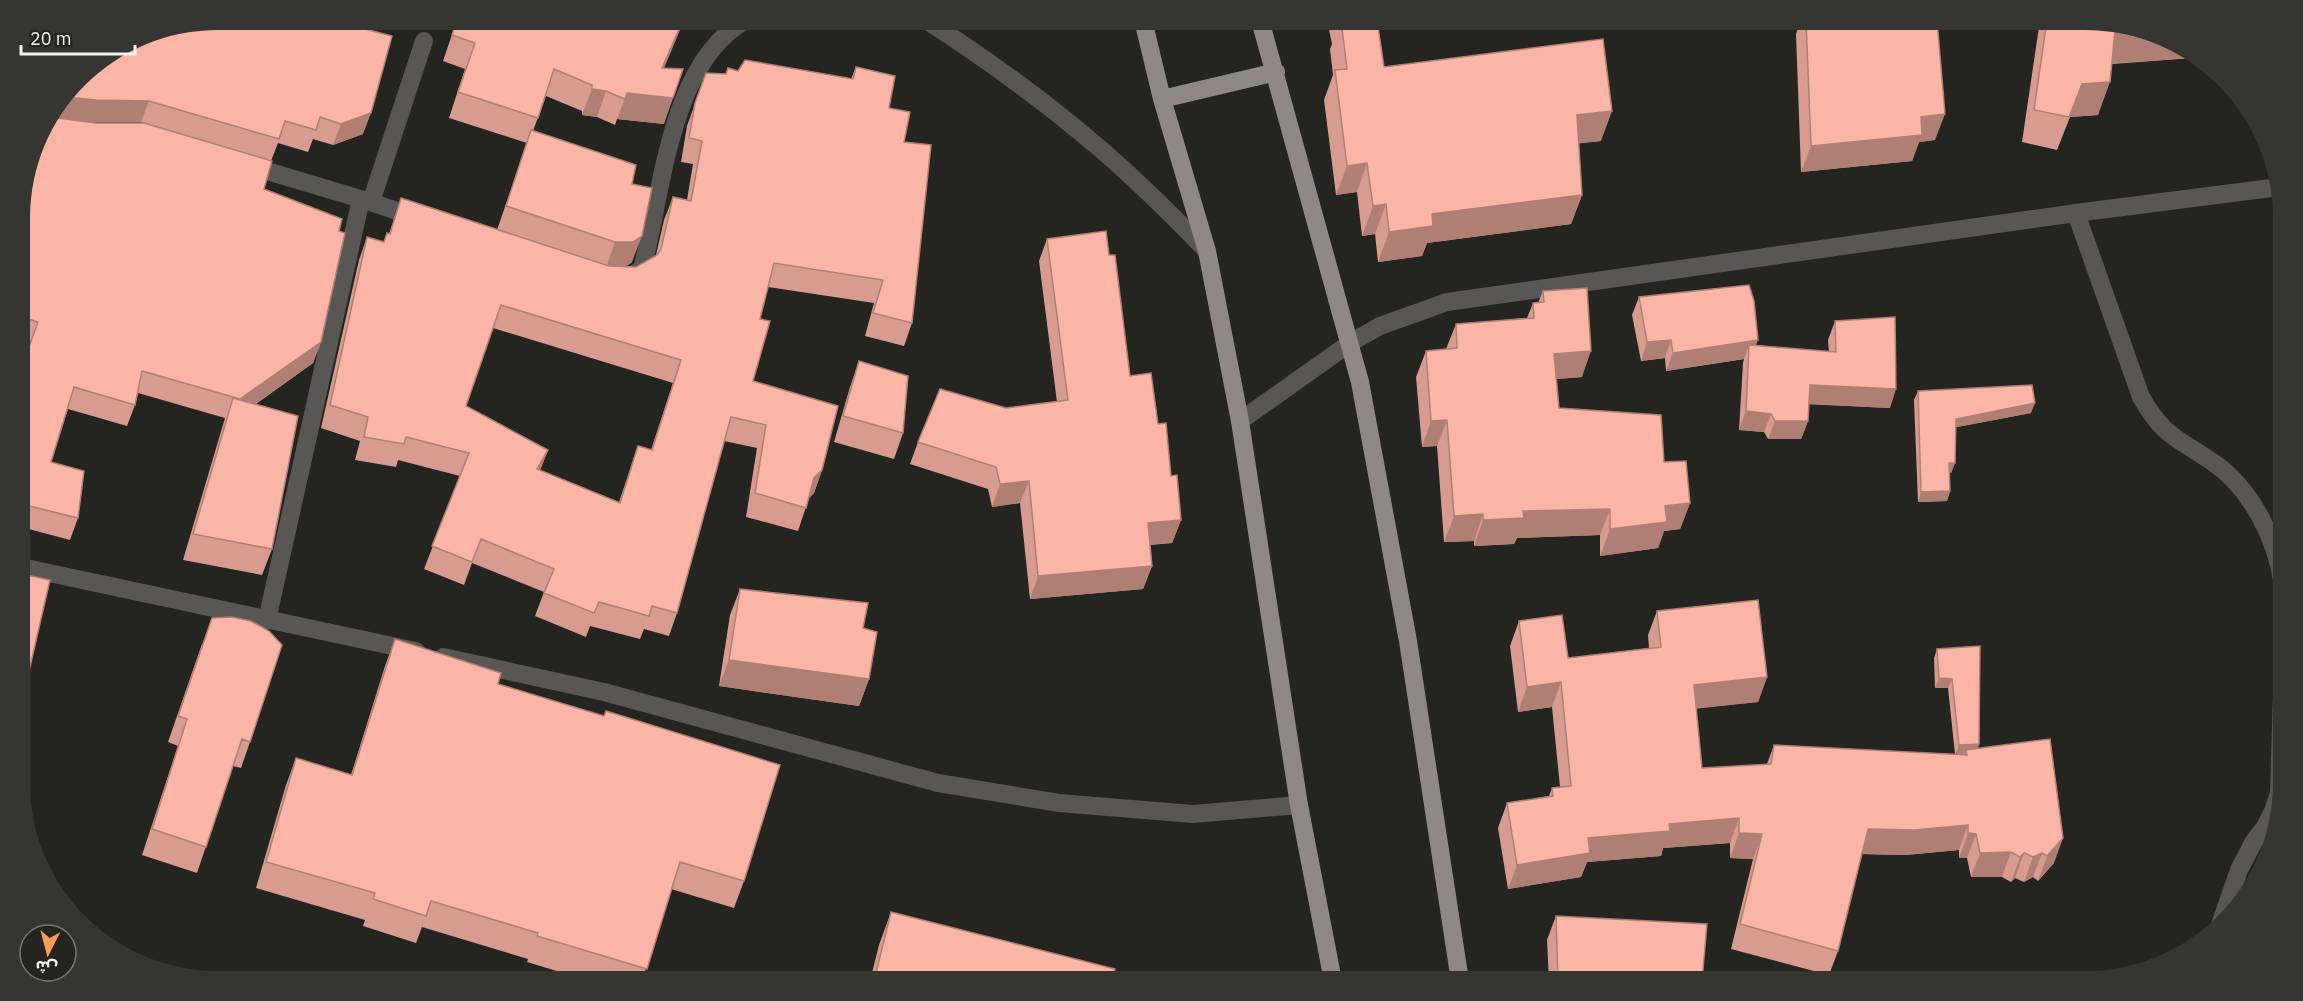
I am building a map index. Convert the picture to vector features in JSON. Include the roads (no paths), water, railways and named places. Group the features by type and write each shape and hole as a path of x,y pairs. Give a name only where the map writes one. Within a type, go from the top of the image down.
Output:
{"main road":[{"path":"1145,30 1162,99 1208,251 1240,421 1299,805 1331,971"},
{"path":"1263,30 1360,382 1408,641 1458,971"},
{"path":"1162,99 1276,72"}],"street":[{"path":"615,279 627,279 642,268 667,156 690,83 710,51 734,30"},
{"path":"941,30 1029,91 1091,141 1151,194 1208,251"},
{"path":"267,620 366,201 424,41"},
{"path":"228,159 438,224"},
{"path":"1240,421 1350,343 1380,326 1447,302 2076,213 2270,188"},
{"path":"2076,213 2141,397 2151,414 2163,429 2178,441 2229,475 2253,507 2273,543"},
{"path":"30,569 604,692 938,783 1059,803 1193,814 1299,805"},
{"path":"2227,906 2239,870 2269,818"}]}
